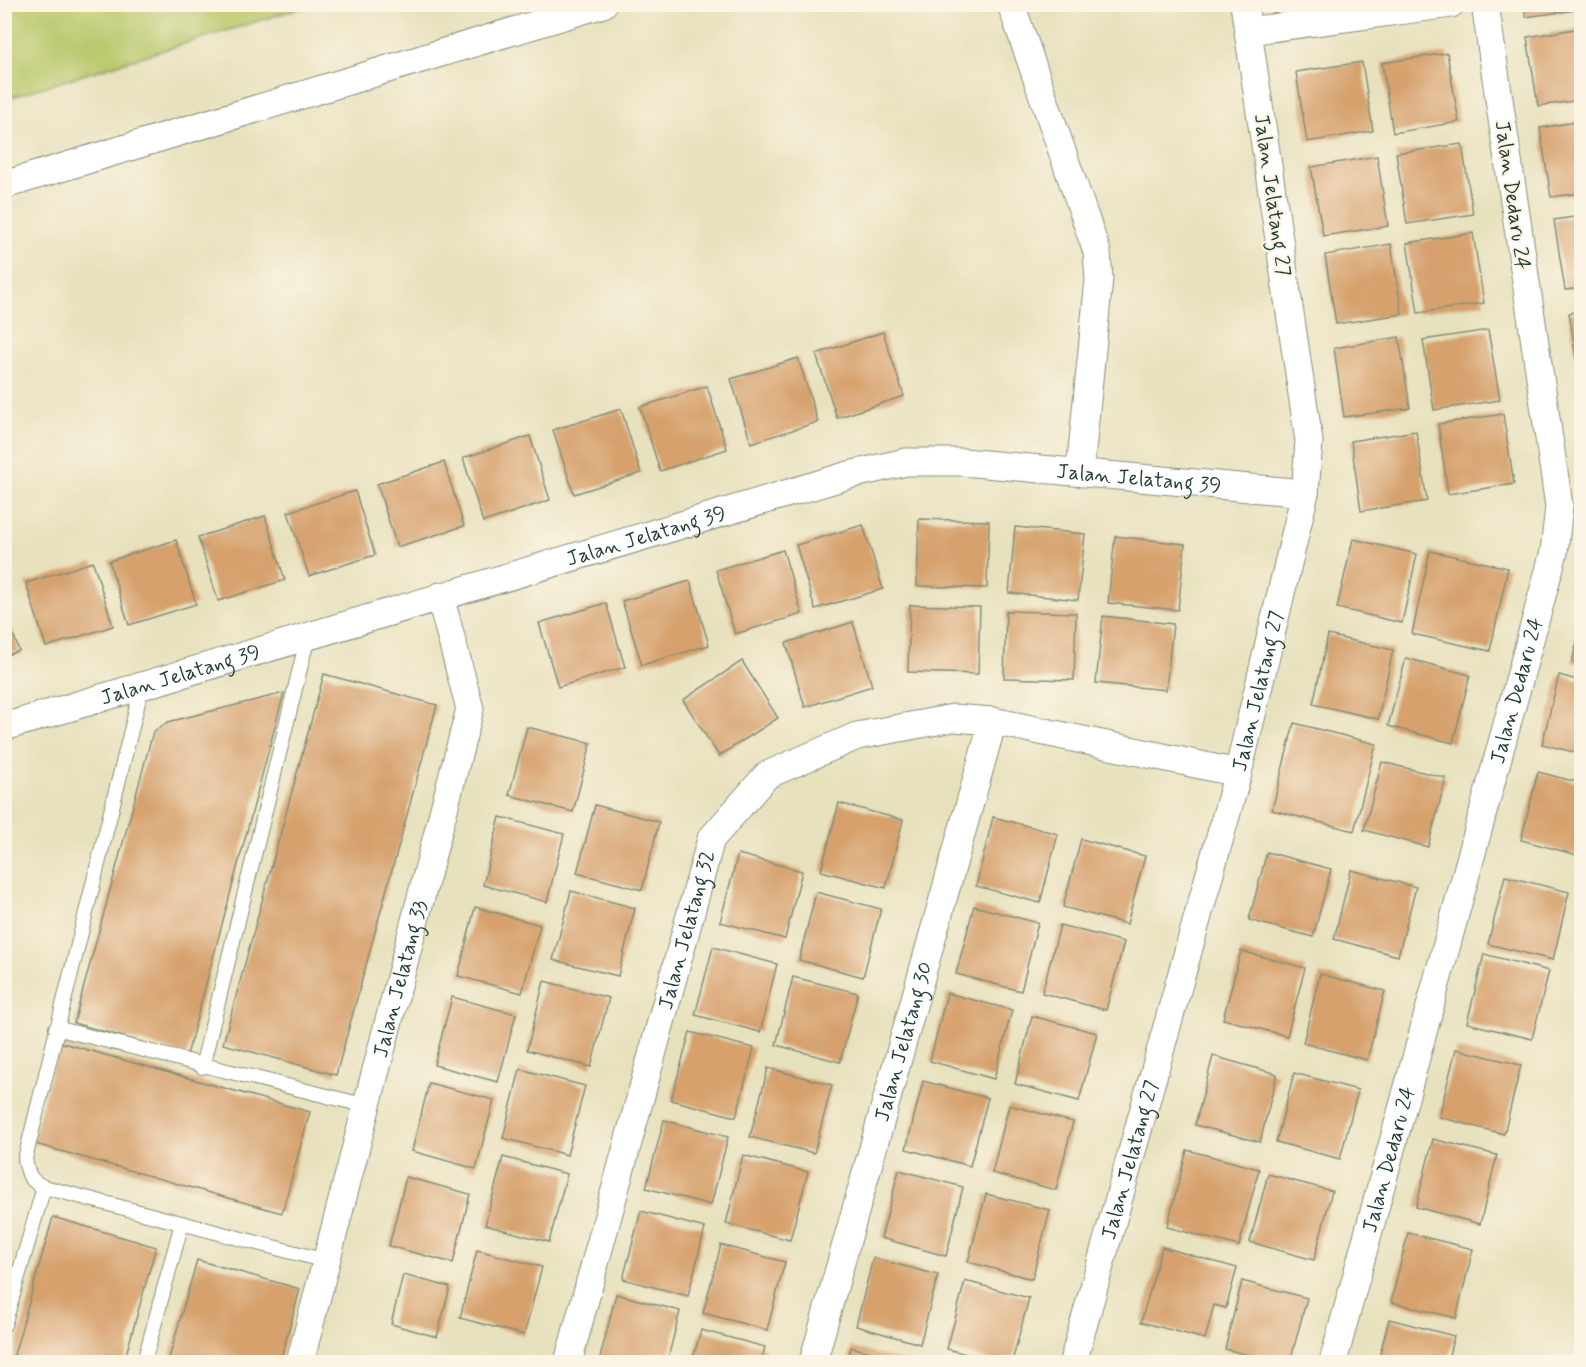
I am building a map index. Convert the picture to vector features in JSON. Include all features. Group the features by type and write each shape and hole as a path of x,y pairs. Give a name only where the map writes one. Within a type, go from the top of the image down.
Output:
{"street":[{"path":"4,185 603,4"},
{"path":"1011,4 1097,252 1099,279 1080,471"},
{"name":"Jalan Jelatang 27","path":"1073,1362 1238,773 1305,493 1309,441 1244,4"},
{"path":"1248,31 1451,4"},
{"name":"Jalan Dedaru 24","path":"1333,1362 1554,552 1559,506 1485,4"},
{"name":"Jalan Jelatang 39","path":"4,727 849,475 906,462 963,462 1080,471 1305,493"},
{"name":"Jalan Jelatang 33","path":"300,1362 470,709 440,596"},
{"name":"Jalan Jelatang 32","path":"568,1362 711,839 767,775 857,736 953,718 993,721 1238,773"},
{"name":"Jalan Jelatang 30","path":"813,1362 993,721"}],"lane":[{"path":"202,1067 308,636"},
{"path":"142,686 56,1028 25,1160 27,1174 33,1182 44,1187 326,1261"},
{"path":"56,1028 202,1067 367,1106"},
{"path":"4,1325 44,1187"},
{"path":"144,1362 182,1223"}],"green space":[{"path":"5,4 310,4 310,5 5,99"}],"building":[{"path":"1524,4 1581,4 1581,9 1526,17"},
{"path":"1581,28 1581,100 1538,106 1527,37"},
{"path":"1447,53 1459,122 1393,133 1382,63"},
{"path":"1362,62 1373,131 1307,142 1296,72"},
{"path":"1581,121 1581,193 1551,197 1540,128"},
{"path":"1462,144 1473,214 1407,224 1396,153"},
{"path":"1377,156 1388,226 1323,236 1311,167"},
{"path":"1581,216 1581,288 1565,290 1554,220"},
{"path":"1473,233 1484,303 1418,313 1407,243"},
{"path":"1391,244 1402,314 1336,324 1325,255"},
{"path":"1581,311 1581,383 1580,383 1569,313"},
{"path":"1488,330 1500,400 1434,410 1423,340"},
{"path":"883,332 904,396 837,418 816,354"},
{"path":"1399,337 1410,408 1344,417 1334,348"},
{"path":"798,358 818,422 751,443 731,379"},
{"path":"707,386 727,449 660,471 640,407"},
{"path":"621,409 641,473 574,494 553,430"},
{"path":"1503,414 1514,484 1448,494 1438,424"},
{"path":"1416,431 1427,501 1361,511 1351,441"},
{"path":"530,436 550,500 483,522 463,458"},
{"path":"444,462 464,526 397,547 377,484"},
{"path":"355,491 375,555 309,576 288,512"},
{"path":"265,516 285,580 218,601 198,537"},
{"path":"919,519 989,521 987,588 917,586"},
{"path":"863,525 883,589 815,609 796,545"},
{"path":"1015,527 1085,534 1078,600 1009,593"},
{"path":"1115,536 1185,544 1178,610 1108,603"},
{"path":"1353,539 1417,554 1402,623 1337,608"},
{"path":"176,540 196,604 129,625 109,561"},
{"path":"783,550 802,614 735,634 716,570"},
{"path":"1430,551 1508,568 1490,651 1412,634"},
{"path":"93,562 113,626 46,647 26,583"},
{"path":"690,581 709,645 642,665 622,601"},
{"path":"606,603 625,667 558,687 539,623"},
{"path":"910,605 980,607 978,674 908,672"},
{"path":"4,607 19,651 4,656"},
{"path":"1006,611 1076,613 1074,680 1004,678"},
{"path":"1103,616 1173,624 1166,690 1096,683"},
{"path":"853,622 872,686 805,707 786,643"},
{"path":"1581,626 1581,664 1572,662"},
{"path":"1328,635 1393,650 1378,719 1313,704"},
{"path":"1406,658 1470,675 1453,743 1388,726"},
{"path":"742,661 778,718 719,756 683,700"},
{"path":"324,674 437,705 336,1075 223,1044"},
{"path":"1559,675 1581,681 1581,754 1542,744"},
{"path":"284,693 187,1055 74,1023 153,732 168,722"},
{"path":"1294,723 1376,744 1354,831 1272,810"},
{"path":"527,727 591,743 573,812 509,795"},
{"path":"1382,762 1446,778 1428,847 1364,830"},
{"path":"1538,772 1581,783 1581,856 1521,840"},
{"path":"839,803 903,820 886,888 821,871"},
{"path":"595,805 659,822 642,890 577,873"},
{"path":"500,817 564,834 547,902 483,885"},
{"path":"993,817 1058,834 1040,903 976,886"},
{"path":"1081,839 1145,856 1127,924 1063,907"},
{"path":"1267,852 1331,869 1313,937 1249,920"},
{"path":"738,854 802,871 785,939 720,922"},
{"path":"1351,870 1416,887 1398,956 1334,939"},
{"path":"1505,876 1569,892 1553,960 1488,944"},
{"path":"571,891 635,908 618,976 553,960"},
{"path":"816,892 881,909 863,977 799,960"},
{"path":"974,906 1038,923 1021,991 956,974"},
{"path":"475,907 540,925 522,993 458,976"},
{"path":"1060,925 1124,942 1106,1010 1042,993"},
{"path":"713,947 777,964 760,1032 695,1015"},
{"path":"1241,951 1305,968 1287,1036 1223,1019"},
{"path":"1484,954 1549,971 1532,1039 1467,1023"},
{"path":"1320,974 1385,991 1367,1060 1303,1043"},
{"path":"793,977 858,993 840,1062 776,1045"},
{"path":"544,981 609,998 591,1067 527,1050"},
{"path":"947,993 1012,1010 994,1079 930,1061"},
{"path":"452,997 516,1014 498,1082 434,1065"},
{"path":"1032,1016 1097,1033 1079,1101 1015,1084"},
{"path":"690,1032 754,1048 736,1117 671,1100"},
{"path":"59,1042 310,1112 282,1213 32,1143"},
{"path":"1456,1049 1521,1065 1504,1134 1439,1117"},
{"path":"1213,1056 1277,1074 1260,1142 1195,1125"},
{"path":"768,1068 832,1085 814,1153 750,1137"},
{"path":"520,1069 585,1086 567,1155 503,1138"},
{"path":"1294,1073 1358,1090 1340,1159 1276,1142"},
{"path":"923,1081 988,1098 970,1166 906,1149"},
{"path":"429,1083 494,1100 476,1169 412,1151"},
{"path":"1009,1105 1073,1122 1056,1190 992,1173"},
{"path":"664,1120 728,1137 711,1205 646,1188"},
{"path":"1433,1139 1497,1155 1480,1224 1416,1207"},
{"path":"1187,1150 1259,1169 1239,1246 1167,1227"},
{"path":"743,1155 808,1172 790,1240 726,1224"},
{"path":"503,1157 567,1174 549,1242 485,1225"},
{"path":"899,1170 963,1187 946,1256 881,1238"},
{"path":"1268,1174 1332,1191 1314,1260 1250,1242"},
{"path":"406,1177 470,1194 453,1263 389,1246"},
{"path":"986,1194 1050,1210 1032,1279 968,1262"},
{"path":"641,1211 705,1228 688,1296 623,1279"},
{"path":"53,1217 156,1247 124,1362 12,1362"},
{"path":"1408,1233 1473,1249 1456,1318 1391,1302"},
{"path":"721,1245 785,1262 767,1330 703,1313"},
{"path":"1162,1247 1237,1268 1226,1308 1214,1305 1205,1339 1141,1322"},
{"path":"477,1250 542,1267 524,1335 460,1318"},
{"path":"873,1258 938,1275 920,1344 856,1326"},
{"path":"197,1260 300,1289 280,1362 168,1362"},
{"path":"403,1275 450,1287 437,1337 391,1324"},
{"path":"965,1281 1029,1298 1012,1362 997,1362 947,1349"},
{"path":"1242,1281 1307,1298 1290,1362 1275,1362 1225,1349"},
{"path":"616,1294 680,1311 667,1362 599,1362"},
{"path":"1389,1319 1454,1336 1447,1362 1378,1362"},
{"path":"701,1330 765,1347 761,1362 692,1362"},
{"path":"851,1347 906,1362 847,1362"}]}
